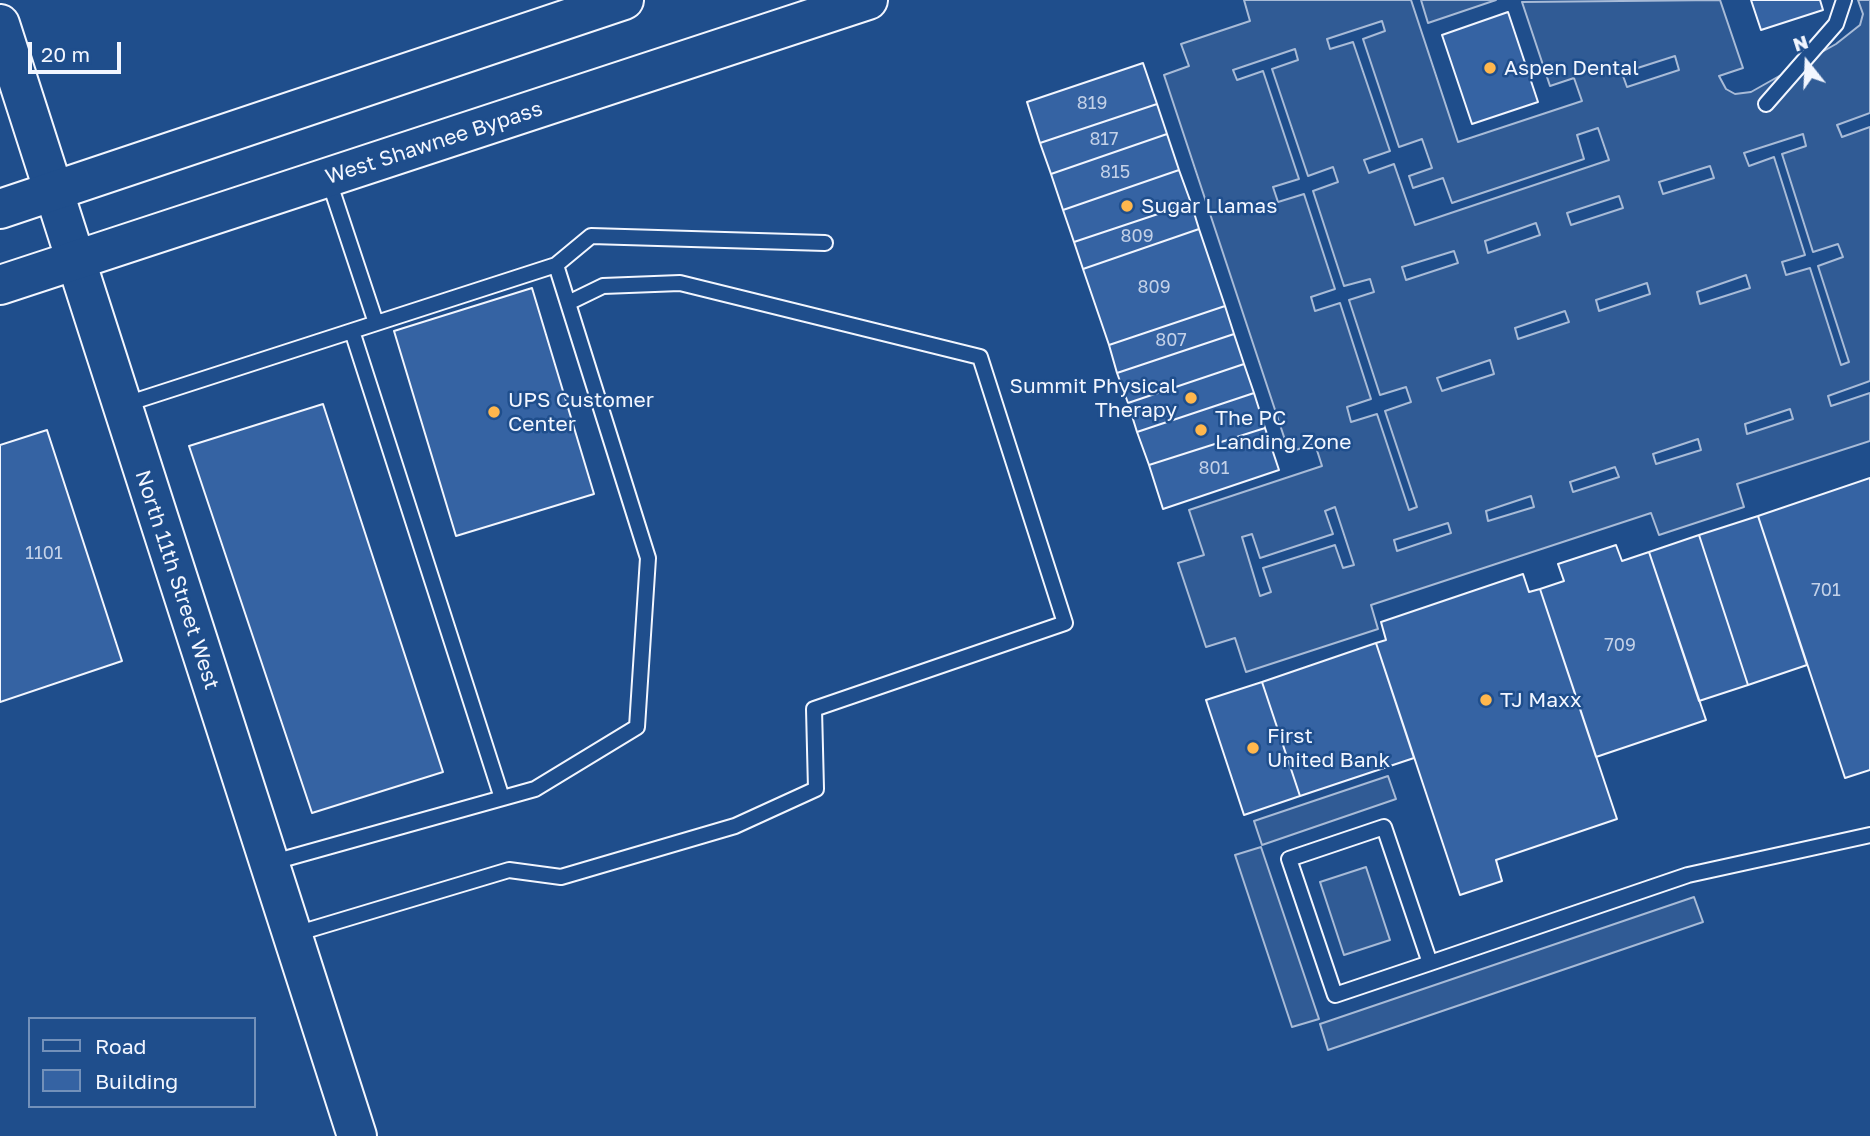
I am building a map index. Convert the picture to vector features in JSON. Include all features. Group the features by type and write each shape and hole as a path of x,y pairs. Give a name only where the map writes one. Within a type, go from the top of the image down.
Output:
{"main road":[{"path":"0,209 624,0"},
{"name":"West Shawnee Bypass","path":"0,285 868,0"},
{"name":"North 11th Street West","path":"0,24 78,260 121,405 357,1136"}],"lane":[{"path":"1766,104 1836,23 1844,0"},
{"path":"328,178 376,323"},
{"path":"121,405 556,265 591,236 825,243"},
{"path":"268,863 535,789 637,727 648,558 556,265"},
{"path":"291,936 509,870 561,877 735,826 816,789 814,709 1066,624 980,357 680,283 603,286 568,303"},
{"path":"352,331 502,798"},
{"path":"1430,963 1384,827 1289,859 1335,995 1430,963 1688,875 1870,835"}],"shaded area":[{"path":"1244,0 1411,0 1458,142 1582,101 1574,78 1550,86 1522,2 1720,0 1743,68 1719,76 1726,89 1735,94 1751,92 1836,44 1860,25 1863,14 1858,0 1870,0 1870,113 1837,125 1842,137 1870,127 1870,381 1828,396 1831,406 1870,393 1870,441 1737,484 1744,507 1659,535 1651,513 1371,605 1378,629 1246,672 1235,638 1206,647 1178,563 1204,555 1189,510 1322,466 1315,444 1289,452 1164,75 1189,66 1181,44 1250,21","holes":["1382,21 1385,31 1363,39 1399,147 1422,139 1432,168 1409,176 1413,188 1443,178 1452,203 1584,159 1577,135 1598,128 1609,160 1415,225 1394,164 1369,173 1364,160 1390,151 1353,42 1330,49 1327,39","1295,49 1298,60 1272,69 1308,176 1333,167 1338,182 1313,191 1344,286 1370,279 1374,292 1349,300 1380,395 1406,387 1411,402 1385,411 1417,507 1409,510 1377,414 1351,422 1347,407 1371,399 1340,303 1315,311 1311,297 1335,289 1304,194 1278,202 1273,187 1299,179 1263,71 1237,80 1233,70","1675,56 1679,70 1627,87 1622,73","1803,134 1806,146 1782,154 1813,252 1838,244 1843,257 1818,266 1849,362 1841,365 1810,268 1786,275 1782,262 1805,255 1774,157 1749,166 1744,153","1710,166 1714,178 1663,194 1659,182","1619,196 1623,208 1571,225 1567,213","1536,223 1540,235 1488,253 1485,241","1454,251 1458,263 1406,280 1402,267","1746,275 1750,288 1700,304 1697,292","1647,283 1650,294 1599,311 1596,300","1565,311 1569,322 1518,339 1515,328","1490,360 1494,374 1442,391 1437,378","1790,409 1793,419 1747,434 1745,424","1698,439 1701,450 1656,464 1653,454","1615,467 1619,477 1573,492 1570,482","1531,496 1534,507 1488,521 1486,511","1335,507 1354,565 1343,568 1335,545 1263,568 1271,592 1260,596 1242,537 1252,534 1260,558 1333,534 1325,511","1448,523 1451,533 1397,551 1394,540"]},
{"path":"1421,0 1496,0 1428,23"},
{"path":"1388,776 1396,799 1262,845 1254,821"},
{"path":"1261,847 1319,1019 1292,1027 1235,855"},
{"path":"1366,867 1390,940 1344,955 1320,882"},
{"path":"1694,897 1703,922 1328,1050 1320,1024"}],"building":[{"path":"1751,0 1820,0 1823,10 1761,30"},
{"name":"Aspen Dental","path":"1508,12 1538,102 1472,124 1442,35"},
{"path":"1143,63 1157,104 1040,143 1027,102"},
{"path":"1157,104 1167,134 1051,174 1040,143"},
{"path":"1167,134 1179,170 1063,210 1051,174"},
{"name":"Sugar Llamas","path":"1179,170 1191,203 1074,242 1063,210"},
{"path":"1191,203 1199,229 1083,269 1074,242"},
{"path":"1199,229 1225,306 1109,345 1083,269"},
{"name":"UPS Customer Center","path":"532,288 594,494 456,536 394,331"},
{"path":"1225,306 1234,334 1117,373 1109,345"},
{"path":"1234,334 1244,364 1128,403 1117,373"},
{"name":"Summit Physical Therapy","path":"1244,364 1254,393 1137,432 1128,403"},
{"name":"The PC Landing Zone","path":"1254,393 1265,428 1149,465 1137,432"},
{"path":"323,404 443,772 312,813 189,446"},
{"path":"1265,428 1279,470 1163,509 1149,465"},
{"path":"47,430 122,661 0,702 0,445"},
{"path":"1870,478 1870,770 1845,778 1758,516"},
{"path":"1758,516 1807,665 1748,685 1699,535"},
{"path":"1699,535 1748,685 1699,701 1649,552"},
{"path":"1616,545 1622,561 1649,552 1706,720 1596,757 1540,589 1564,581 1558,564"},
{"name":"TJ Maxx","path":"1523,574 1529,592 1540,589 1617,819 1496,860 1502,881 1460,895 1376,643 1386,640 1381,622"},
{"path":"1376,643 1414,758 1300,796 1262,682"},
{"name":"First United Bank","path":"1262,682 1300,796 1244,815 1206,700"}],"place":[{"name":"Aspen Dental","path":"1490,68"},
{"name":"Sugar Llamas","path":"1127,206"},
{"name":"Summit Physical Therapy","path":"1191,398"},
{"name":"UPS Customer Center","path":"494,412"},
{"name":"The PC Landing Zone","path":"1201,430"},
{"name":"TJ Maxx","path":"1486,700"},
{"name":"First United Bank","path":"1253,748"}]}
